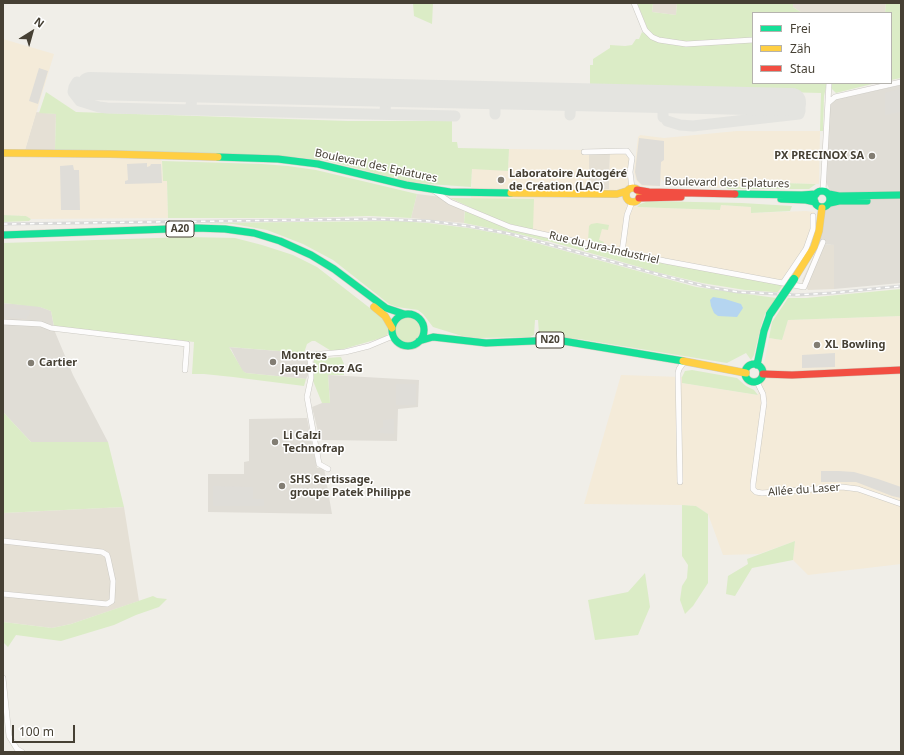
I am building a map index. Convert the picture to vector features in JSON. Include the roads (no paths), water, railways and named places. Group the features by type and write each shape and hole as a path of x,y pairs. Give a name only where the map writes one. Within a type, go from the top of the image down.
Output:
{"main road":[{"name":"Boulevard des Eplatures","path":"3,153 179,155 264,158 305,162 333,167 392,182 450,192 632,194 649,192 802,195 823,197 839,201 901,200"},
{"name":"Boulevard des Eplatures","path":"823,197 901,195"},
{"path":"757,365 764,332 770,314 808,258 818,234 822,208 827,206 823,197"},
{"name":"A20","path":"3,235 196,228 225,229 254,233 280,241 311,255 334,268 386,308 404,314"},
{"name":"A20","path":"3,241 197,234 224,234 253,239 286,249 319,266 382,313 389,321 392,332"},
{"path":"392,332 397,318 404,314"},
{"name":"N20","path":"404,314 414,315 420,320 423,326 443,338"},
{"path":"419,341 423,334 423,326"},
{"name":"N20","path":"392,332 398,342 405,346 413,345 419,341 433,337 486,343 557,340 746,373 747,378 750,381 757,382"},
{"path":"746,373 749,366 757,365 762,368 763,374 761,380 757,382"},
{"path":"763,374 901,370"}],"street":[{"path":"634,3 645,30 652,37 659,40 686,44 752,40"},
{"path":"828,103 835,97 901,82"},
{"path":"823,197 829,84"},
{"path":"584,152 627,151 632,158 630,174 632,194 627,215 622,252"},
{"name":"Rue du Jura-Industriel","path":"433,190 450,202 510,227 622,252 804,287 823,242"},
{"path":"783,283 806,249 813,229 813,216"},
{"path":"3,322 41,324 51,328 187,344 185,370"},
{"path":"328,469 319,464 307,397 310,378 310,356 333,354 369,346 392,332"},
{"path":"680,482 678,374 679,369 684,362"},
{"name":"Allée du Laser","path":"757,382 763,394 764,403 753,484 754,490 757,493 762,494 842,487 858,489 901,504"},
{"path":"3,541 102,552 107,555 114,581 112,600 107,604 3,594"},
{"path":"3,678 9,736 17,749 22,752"}],"water":[{"path":"713,297 741,304 743,308 737,317 718,316 714,313 711,306 710,300"}],"railway":[{"path":"3,224 372,219 430,221 511,234 672,278 708,287 738,292 797,295 901,286"}],"place":[{"name":"PX PRECINOX SA","path":"872,156"},
{"name":"Laboratoire Autogéré de Création (LAC)","path":"501,180"},
{"name":"XL Bowling","path":"817,345"},
{"name":"Montres Jaquet Droz AG","path":"273,362"},
{"name":"Cartier","path":"31,363"},
{"name":"Li Calzi Technofrap","path":"275,442"},
{"name":"SHS Sertissage, groupe Patek Philippe","path":"282,486"}]}
